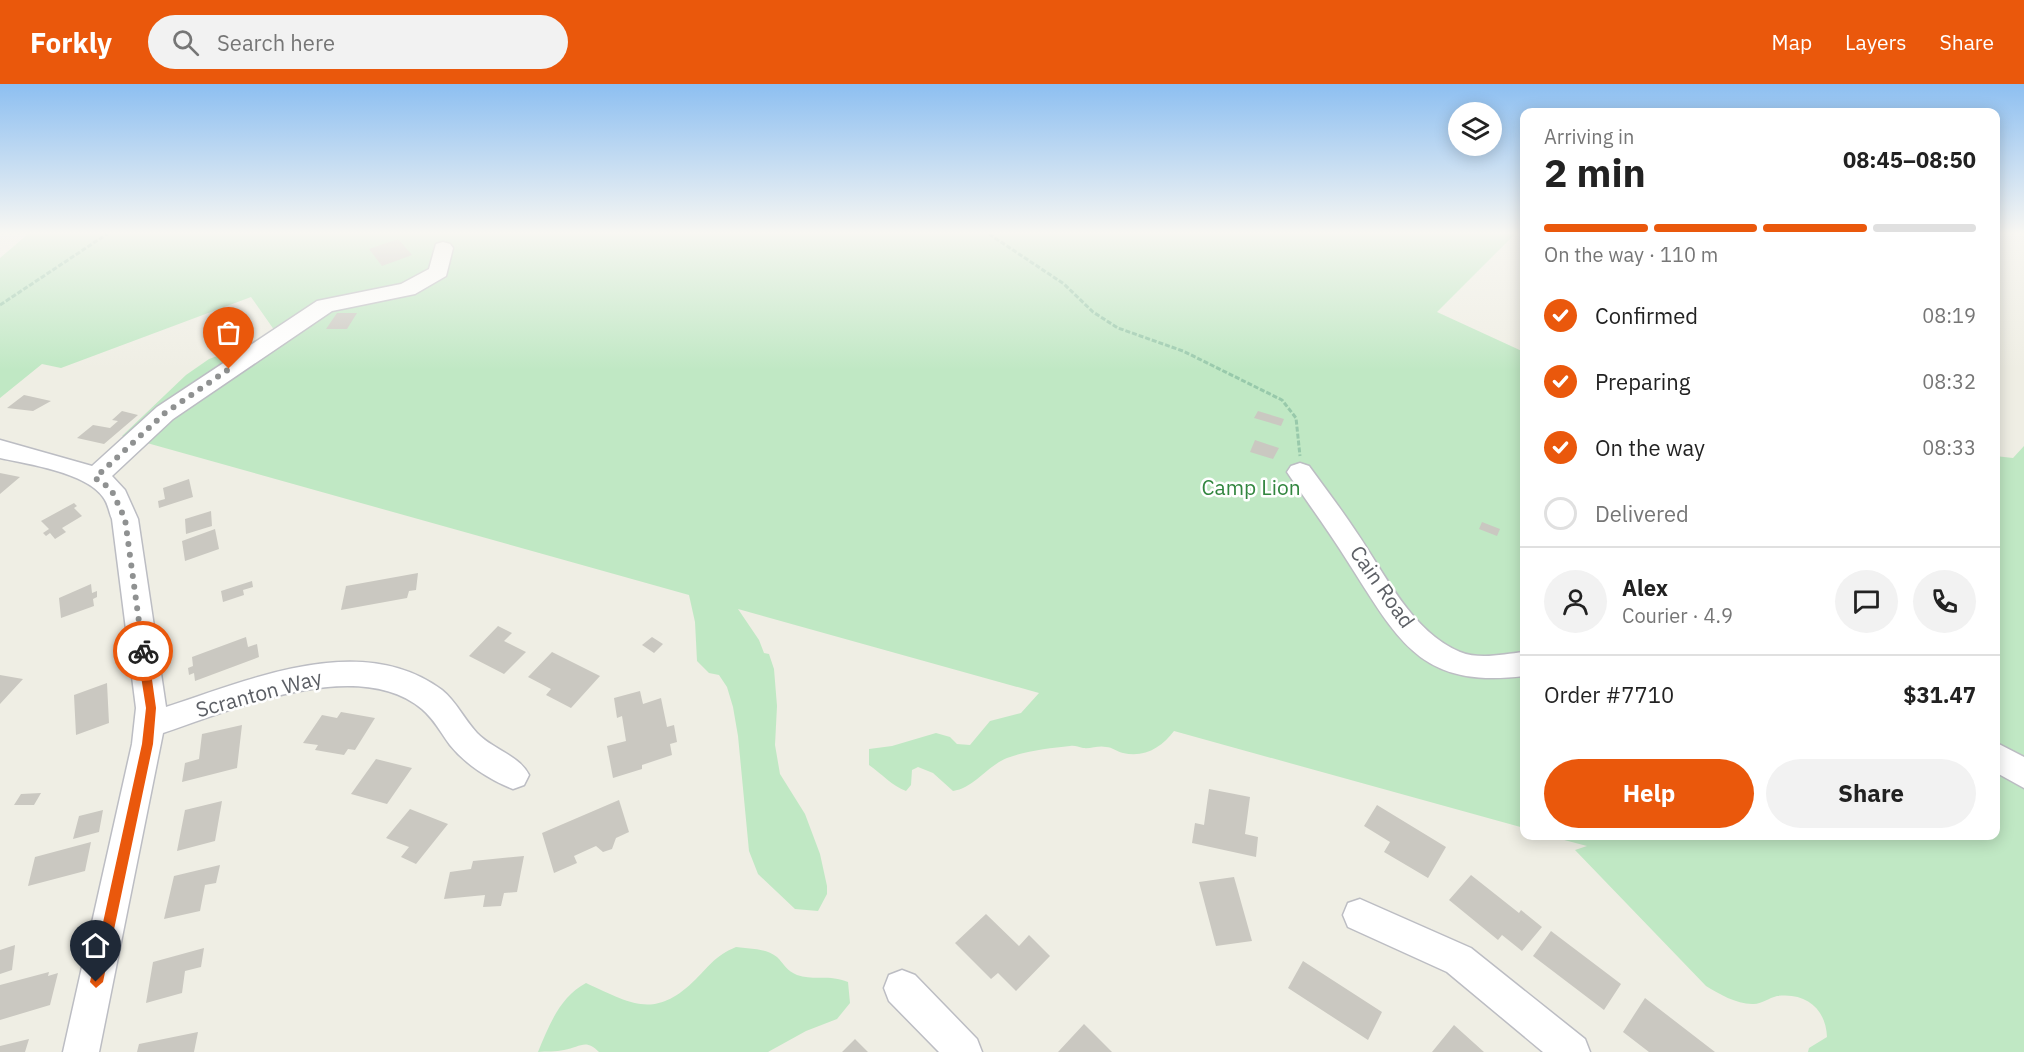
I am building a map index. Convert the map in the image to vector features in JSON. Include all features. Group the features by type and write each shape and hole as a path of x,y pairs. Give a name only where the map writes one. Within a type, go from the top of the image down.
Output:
{"street":[{"path":"95,478 165,413 325,306 389,294 429,279"},
{"path":"0,449 84,472 111,489 125,519 151,708 150,725 81,1052"},
{"name":"Cain Road","path":"1300,472 1390,604 1428,646 1448,659 1467,666 1494,668 1520,665"},
{"name":"Scranton Way","path":"150,725 292,682 326,675 381,677 408,684 432,699 471,747 513,775"},
{"path":"2000,757 2024,774"},
{"path":"1360,915 1459,960 1572,1052"},
{"path":"902,988 964,1052"}],"path":[{"path":"0,305 39,279"},
{"path":"1057,279 1093,312 1118,328 1183,351 1282,400 1296,418 1300,472"}],"green space":[{"name":"Camp Lion","path":"0,279 1470,279 1437,312 1520,350 1520,827 1174,731 1152,750 1139,754 1123,753 1103,747 1073,746 1022,753 1007,758 967,786 953,791 933,773 918,767 912,770 911,785 906,791 869,765 869,749 892,746 936,733 950,737 957,744 970,745 990,721 1021,713 1039,693 738,609 759,640 764,653 769,654 774,669 777,706 775,745 780,774 805,814 820,854 827,886 827,894 818,911 795,909 758,874 749,851 733,707 727,687 719,675 709,673 697,661 695,622 689,595 122,436 186,375 209,359 277,334 251,297 61,368 42,364 0,398"},
{"path":"2024,446 2024,1052 1808,1052 1809,1048 1827,1037 1823,1018 1812,1005 1805,1000 1787,995 1777,996 1757,1004 1742,1003 1706,986 1575,850 1587,846 1564,840 2000,840 2000,457 2013,458"},
{"path":"736,947 763,950 773,954 797,975 809,978 834,978 848,982 850,1003 837,1019 806,1031 768,1052 599,1052 586,1044 561,1051 538,1052 562,1004 586,983 630,1002 655,1004 668,1000 681,992 718,957"}],"building":[{"path":"337,313 357,313 347,329 326,329"},
{"path":"24,395 51,401 33,411 7,408"},
{"path":"122,411 138,415 104,444 77,438 93,425 110,428 118,421 112,420"},
{"path":"1258,411 1284,419 1281,426 1254,418"},
{"path":"1255,440 1279,448 1273,459 1250,452"},
{"path":"0,473 20,477 0,494"},
{"path":"189,479 193,497 159,508 158,501 165,499 163,488"},
{"path":"74,503 77,506 74,508 82,516 62,528 66,532 55,539 50,533 46,536 43,533 49,529 41,521"},
{"path":"211,511 212,526 186,534 185,519"},
{"path":"1482,522 1500,529 1497,536 1479,529"},
{"path":"215,529 219,549 185,561 182,541"},
{"path":"418,573 416,590 409,591 407,598 341,610 346,586"},
{"path":"252,581 253,587 243,590 244,595 223,602 221,591"},
{"path":"91,584 92,593 97,591 97,597 93,599 94,606 61,618 59,598"},
{"path":"498,626 512,633 504,641 526,652 504,674 469,656"},
{"path":"246,637 248,647 257,644 259,657 195,681 194,673 189,675 188,668 193,666 192,657"},
{"path":"652,637 663,644 654,653 642,645"},
{"path":"552,652 600,676 571,708 546,695 551,689 528,677"},
{"path":"0,675 23,679 0,704"},
{"path":"107,683 109,723 76,735 74,695"},
{"path":"640,691 643,704 661,698 667,727 674,725 677,742 670,744 672,755 642,765 642,769 613,778 607,746 626,741 622,716 617,718 614,698"},
{"path":"341,712 375,718 355,750 348,749 344,755 315,750 318,745 303,743 322,715 337,718"},
{"path":"242,725 237,768 182,782 185,763 199,759 202,734"},
{"path":"376,759 412,768 387,804 351,794"},
{"path":"1209,789 1250,797 1245,834 1258,837 1256,857 1192,843 1195,823 1204,825"},
{"path":"41,793 34,805 14,805 21,794"},
{"path":"619,800 629,832 616,838 612,849 603,852 596,846 574,856 577,863 554,873 542,833"},
{"path":"222,801 215,841 177,851 185,810"},
{"path":"1377,805 1446,847 1428,878 1384,852 1390,842 1364,826"},
{"path":"410,809 448,824 416,864 401,857 409,847 386,838"},
{"path":"103,810 99,832 73,839 79,816"},
{"path":"91,842 85,871 28,886 35,857"},
{"path":"524,856 517,892 504,893 501,906 483,907 485,895 444,899 450,872 471,869 473,861"},
{"path":"220,865 216,883 205,885 200,911 164,919 174,876"},
{"path":"1471,875 1519,913 1521,910 1542,927 1522,951 1502,935 1498,940 1449,900"},
{"path":"1234,877 1252,941 1216,946 1199,882"},
{"path":"986,914 1019,946 1029,935 1050,956 1016,991 998,973 991,979 955,943"},
{"path":"1551,931 1621,984 1604,1010 1533,956"},
{"path":"15,945 12,970 0,974 0,950"},
{"path":"204,948 201,967 185,971 182,993 146,1003 153,962"},
{"path":"1303,961 1382,1012 1368,1040 1288,988"},
{"path":"49,972 48,976 58,973 50,1005 0,1020 0,985"},
{"path":"1645,998 1715,1052 1649,1052 1623,1032"},
{"path":"1084,1024 1112,1052 1058,1052"},
{"path":"1454,1025 1484,1052 1432,1052"},
{"path":"198,1032 194,1052 137,1052 139,1044"},
{"path":"29,1039 25,1052 0,1052 0,1046"},
{"path":"855,1039 868,1052 842,1052"}],"way so far":[{"path":"143,651 125,519 120,503 111,489 95,478 165,413 229,369"}],"route":[{"path":"96,982 147,744 151,708 143,651"}]}
